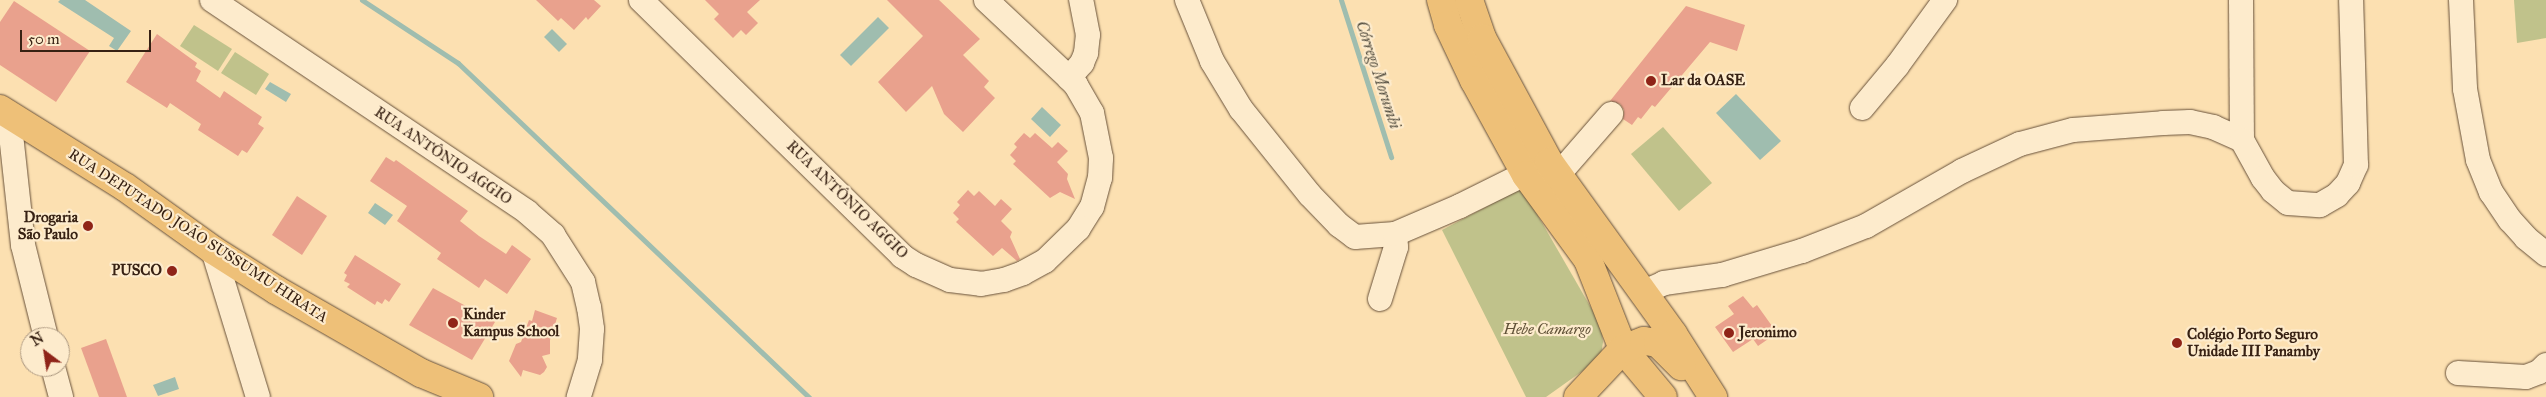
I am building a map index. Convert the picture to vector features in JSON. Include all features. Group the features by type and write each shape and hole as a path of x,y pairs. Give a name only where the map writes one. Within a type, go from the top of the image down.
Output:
{"main road":[{"path":"1441,0 1448,24 1474,80 1526,175 1588,260 1623,349 1655,388"},
{"path":"1469,0 1482,38 1554,168 1648,302 1673,334 1709,393"},
{"name":"RUA DEPUTADO JOÃO SUSSUMU HIRATA","path":"5,112 125,187 214,250 276,290 413,369 479,397"},
{"path":"1580,397 1623,349 1644,340 1658,343 1685,372 1709,393"},
{"path":"1580,397 1623,376 1636,375 1655,388"}],"street":[{"name":"RUA ANTÔNIO AGGIO","path":"212,0 527,212 554,235 583,282 589,307 592,329 590,360 579,397"},
{"name":"RUA ANTÔNIO AGGIO","path":"641,0 902,256 916,265 950,280 981,284 1004,280 1024,273 1045,261 1063,246 1086,218 1092,207 1100,178 1102,158 1092,113 1076,85 986,0"},
{"path":"1069,78 1082,63 1086,53 1088,35 1081,0"},
{"path":"1186,0 1212,62 1241,109 1310,195 1339,225 1355,237 1395,234 1526,175 1554,168 1611,114"},
{"path":"1862,108 1897,66 1944,0"},
{"path":"2241,0 2242,140 2273,192 2288,203 2320,205 2337,196 2348,184 2356,165 2351,0"},
{"path":"2461,0 2464,89 2478,160 2492,192 2510,220 2526,238 2546,254"},
{"path":"5,112 23,245 44,327"},
{"path":"1648,302 1664,283 1722,275 1802,251 1866,226 1962,172 2020,144 2073,130 2190,122 2213,127 2242,140"},
{"path":"1380,299 1396,247 1395,234"},
{"path":"214,250 258,397"},
{"path":"2458,374 2526,377 2539,372 2546,365"},
{"path":"56,377 61,397"}],"green space":[{"path":"2514,0 2546,0 2546,38 2517,43"},
{"path":"194,25 232,49 218,71 180,46"},
{"path":"235,52 269,74 256,95 221,73"},
{"path":"1663,127 1712,183 1679,211 1631,154"},
{"name":"Hebe Camargo","path":"1522,188 1601,325 1603,342 1601,355 1591,365 1546,397 1526,397 1442,230"}],"shaded area":[{"path":"60,0 85,0 131,31 117,51 109,46 114,38 58,2"},
{"path":"878,17 889,28 851,66 840,55"},
{"path":"552,29 567,44 559,52 544,37"},
{"path":"270,82 291,94 286,102 265,89"},
{"path":"1736,94 1781,141 1760,160 1716,113"},
{"path":"1042,107 1061,125 1050,137 1031,119"},
{"path":"375,203 393,215 385,225 368,213"},
{"path":"175,377 179,389 158,396 153,385"}],"building":[{"path":"536,0 594,0 601,6 588,20 586,17 574,30 561,18 558,21"},
{"path":"705,0 760,0 747,12 758,23 746,35 741,30 733,38 714,19 719,14"},
{"path":"887,0 939,0 980,39 963,55 989,81 984,87 995,98 963,132 944,114 932,86 906,112 878,82 923,36"},
{"path":"14,1 90,51 56,102 0,65 0,22"},
{"name":"Lar da OASE","path":"1686,6 1745,25 1737,51 1710,42 1655,107 1652,105 1641,119 1638,117 1632,125 1623,119 1624,110 1620,104 1610,101"},
{"path":"157,34 197,63 195,67 201,71 196,81 220,98 224,91 262,117 258,124 264,128 247,153 242,150 238,156 198,130 201,124 170,103 167,108 126,82"},
{"path":"1024,133 1030,138 1035,133 1052,148 1058,142 1068,151 1057,162 1068,174 1067,179 1075,199 1060,192 1050,198 1013,164 1016,161 1010,155 1017,147 1014,144"},
{"path":"386,157 394,162 396,160 468,211 460,221 479,236 506,254 512,245 531,259 507,294 485,279 479,288 437,259 441,253 397,221 407,206 370,181"},
{"path":"968,190 974,196 979,191 995,206 1001,199 1012,209 1001,221 1012,232 1010,237 1020,259 1017,261 1002,248 993,256 956,222 959,219 953,213 960,205 957,202"},
{"path":"297,196 327,216 302,255 272,235"},
{"path":"355,255 401,284 389,302 385,299 382,304 377,301 375,305 347,287 350,284 344,281 347,275 344,273"},
{"path":"433,288 495,322 472,360 409,325"},
{"path":"1743,296 1753,308 1757,305 1777,333 1758,346 1753,339 1733,352 1715,327 1734,314 1728,306"},
{"path":"535,310 557,318 550,340 550,354 542,356 547,367 544,372 540,375 523,370 521,377 509,361 516,344 521,342 529,320 532,321"},
{"path":"106,339 127,397 99,397 81,348"}],"waterway":[{"path":"362,0 458,63 809,397"},
{"name":"Córrego Morumbi","path":"1341,0 1391,157"}],"place":[{"name":"Lar da OASE","path":"1651,81"},
{"name":"Drogaria São Paulo","path":"88,226"},
{"name":"PUSCO","path":"172,271"},
{"name":"Kinder Kampus School","path":"453,323"},
{"name":"Jeronimo","path":"1729,333"},
{"name":"Colégio Porto Seguro Unidade III Panamby","path":"2177,343"}]}
